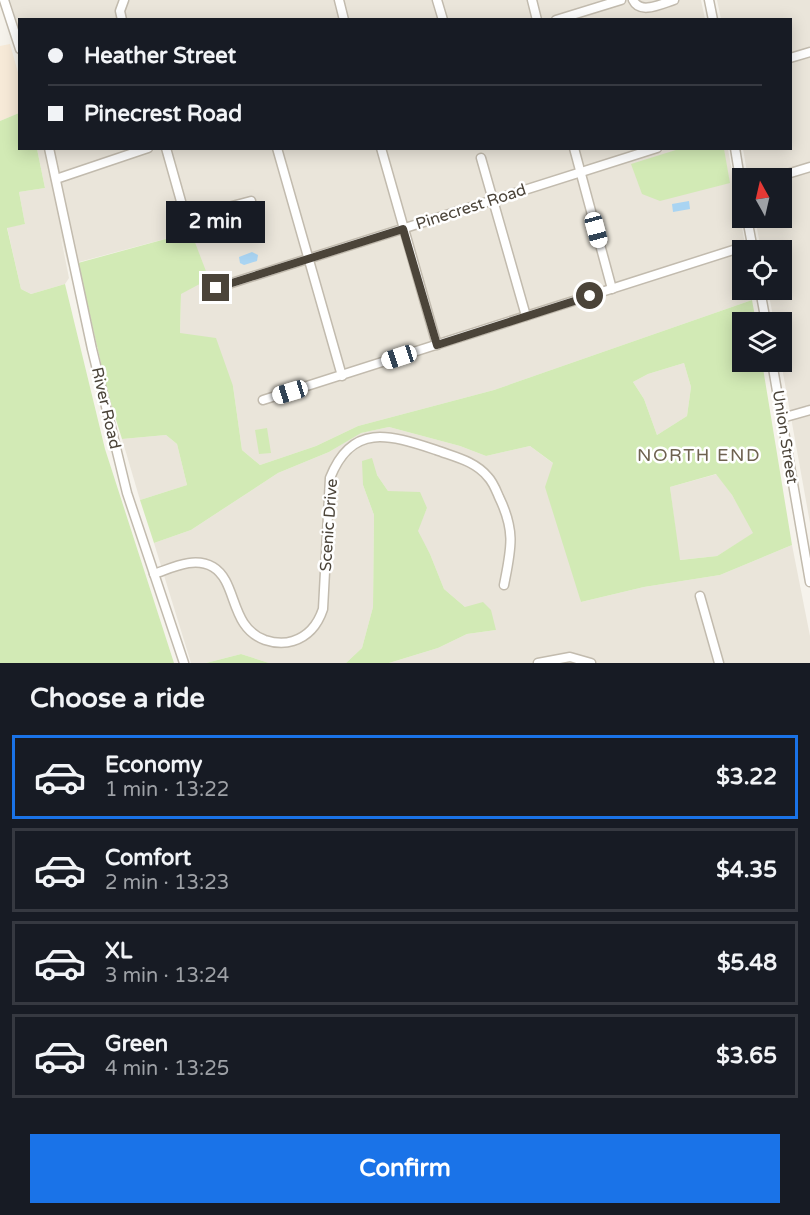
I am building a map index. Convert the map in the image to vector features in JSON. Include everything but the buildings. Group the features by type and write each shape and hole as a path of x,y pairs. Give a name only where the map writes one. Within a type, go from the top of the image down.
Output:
{"street":[{"path":"4,0 18,43"},
{"path":"339,0 344,18"},
{"path":"437,0 442,18"},
{"path":"532,0 536,18"},
{"path":"562,18 621,0"},
{"path":"633,0 640,8 648,8 674,0"},
{"path":"710,0 713,18"},
{"path":"122,18 120,11 123,1"},
{"path":"792,57 810,52"},
{"name":"River Road","path":"49,150 127,493 184,663"},
{"path":"56,179 142,150"},
{"path":"167,150 184,212 198,215 251,201"},
{"path":"278,150 342,376"},
{"path":"382,150 437,345"},
{"path":"575,150 612,289"},
{"name":"Pinecrest Road","path":"216,288 651,150"},
{"path":"735,150 738,168"},
{"path":"481,158 526,316"},
{"path":"792,172 810,166"},
{"path":"263,400 612,289 732,254"},
{"name":"Union Street","path":"774,372 810,582"},
{"path":"782,418 810,410"},
{"name":"Scenic Drive","path":"154,574 188,563 197,562 212,566 220,573 242,621 254,635 282,643 306,636 316,624 323,609 330,478 337,461 350,447 367,438 389,436 471,462 489,477 502,502 511,530 511,549 504,585"},
{"path":"700,596 719,663"},
{"path":"538,663 570,657 591,663"}],"shaded area":[{"path":"10,0 701,0 705,18 18,18 18,27"},
{"path":"717,0 810,0 810,523 783,372 792,372 792,312 772,312 770,300 792,300 792,240 759,240 757,228 792,228 792,168 746,168 743,150 792,150 792,18 721,18"},
{"path":"10,44 18,72 18,113 0,121 0,46"},
{"path":"37,150 728,150 732,171 732,228 742,228 744,240 732,240 732,300 752,300 494,390 358,426 316,446 260,465 242,450 233,386 180,333 181,294 191,232 68,265 60,233 69,278 65,284 31,294 21,289 7,227 25,224 19,192 45,188"},
{"path":"684,363 691,387 687,416 657,435 644,399 633,382 648,374"},
{"path":"389,427 460,446 486,456 530,446 554,464 581,602 644,587 720,575 792,545 810,636 810,663 389,663 438,648 467,634 496,630 444,589 430,554 417,531 427,508 388,491 377,475 363,485 374,515 373,607 362,648 346,663 269,663 241,654 206,663 191,663 154,543 191,530 278,473 329,452 360,433"},
{"path":"166,435 177,444 187,485 140,500 122,439"},
{"path":"717,474 754,533 717,556 679,560 670,487"}],"green space":[{"path":"18,113 18,150 37,150 45,188 19,192 25,224 7,228 21,289 31,294 65,284 105,449 174,663 0,663 0,121"},
{"path":"676,150 724,150 730,183 660,201 642,194 631,164"},
{"path":"191,232 209,279 181,294 180,333 216,338 233,386 242,450 260,465 316,446 358,426 494,390 752,300 754,312 732,312 732,372 764,372 792,545 720,575 644,587 581,602 545,487 553,463 530,446 486,456 460,446 389,427 361,433 329,452 278,473 191,530 154,543 140,500 187,485 177,444 166,435 122,439 108,394 78,263","holes":["684,363 691,387 687,416 657,435 644,399 633,382 648,374","716,474 732,495 753,533 717,556 680,560 670,487"]},
{"path":"267,428 271,453 259,454 255,430"},
{"path":"372,458 377,475 388,491 420,492 427,508 418,531 444,589 465,607 483,602 491,610 496,630 467,634 438,648 389,663 346,663 362,648 373,607 374,515 363,485 362,461"},
{"path":"241,654 269,663 206,663"}],"water":[{"path":"689,201 690,209 673,212 672,204"},
{"path":"252,252 258,255 257,261 244,265 240,263 239,257"}],"district":[{"name":"NORTH END","path":"699,455"}],"route":[{"path":"216,288 403,229 437,345 590,296"}]}
